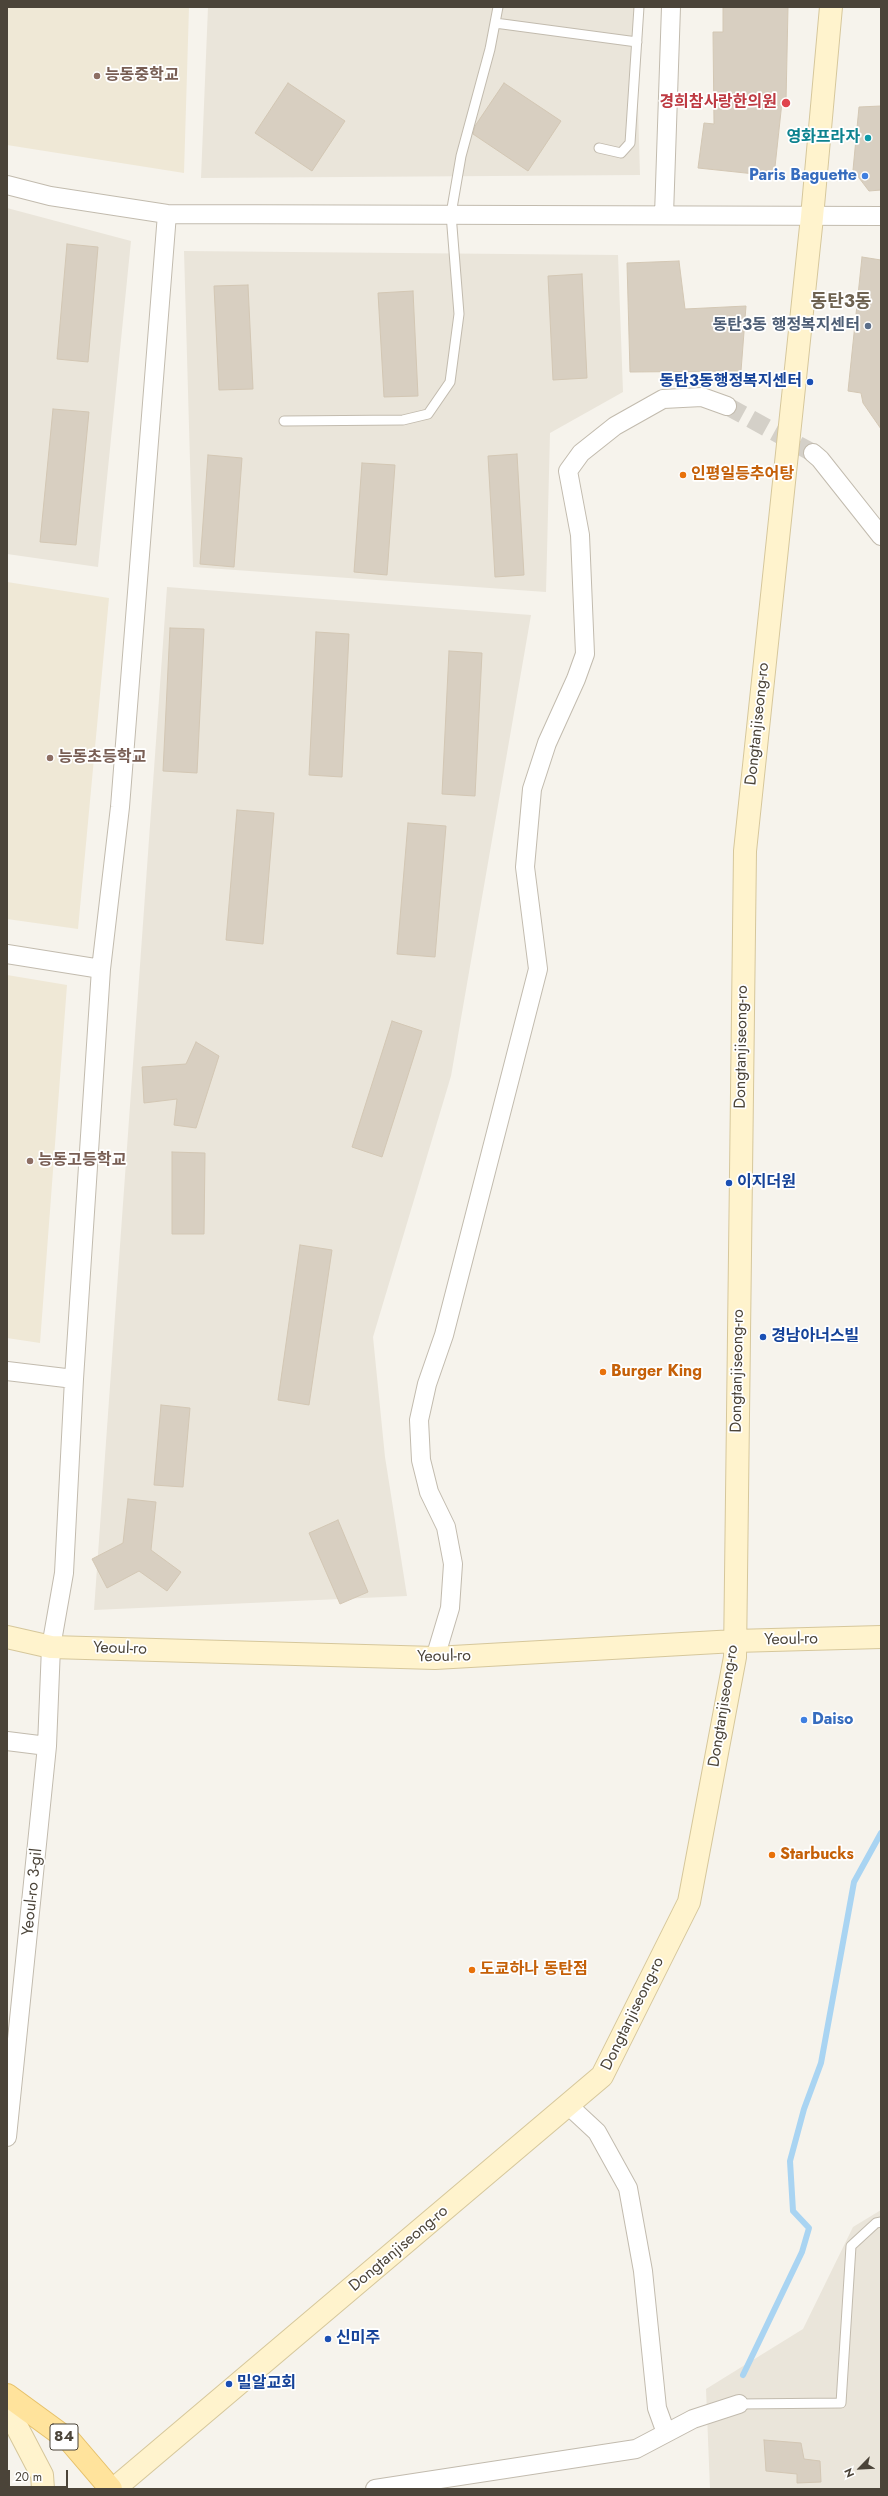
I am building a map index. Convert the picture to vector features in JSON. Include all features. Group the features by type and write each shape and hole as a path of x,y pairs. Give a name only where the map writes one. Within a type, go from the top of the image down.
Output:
{"main road":[{"name":"Dongtanjiseong-ro","path":"114,2489 569,2106 602,2076 689,1902 735,1657 745,851 812,217 831,7"},
{"name":"Yeoul-ro","path":"7,1637 51,1647 435,1658 735,1641 881,1638"},
{"name":"84","path":"7,2395 70,2441 111,2489"},
{"path":"7,2408 42,2475 43,2489"}],"street":[{"path":"664,215 671,7"},
{"path":"7,185 50,196 167,214 881,216"},
{"name":"Yeoul-ro 3-gil","path":"7,2137 48,1746 51,1647 64,1573 74,1379 101,969 120,807 167,214"},
{"path":"435,1658 450,1608 453,1564 446,1527 429,1492 421,1460 419,1420 427,1384 444,1335 538,969 525,867 532,789 547,743 576,679 585,654 580,536 568,471 581,453 615,426 663,399 702,396 727,406"},
{"path":"813,453 820,459 881,536"},
{"path":"7,954 101,969"},
{"path":"7,1371 74,1379"},
{"path":"7,1741 48,1746"},
{"path":"569,2106 597,2132 628,2188 643,2271 657,2408 666,2433"},
{"path":"375,2489 636,2449 693,2419 739,2404"}],"lane":[{"path":"284,421 403,420 428,414 450,382 459,314 452,214 461,156 490,50 498,7"},
{"path":"599,148 621,153 630,144 639,7"},
{"path":"495,23 637,42"},
{"path":"739,2404 841,2403 851,2246 876,2223 881,2222"}],"shaded area":[{"name":"능동중학교","path":"7,7 189,7 184,173 7,145"},
{"path":"208,7 635,7 640,175 201,178"},
{"path":"7,208 131,241 98,567 7,554"},
{"path":"184,251 618,255 623,392 550,433 546,592 193,567"},
{"name":"능동초등학교","path":"7,582 109,598 78,929 7,919"},
{"path":"167,587 531,615 451,1076 373,1337 385,1457 407,1596 94,1610"},
{"name":"능동고등학교","path":"7,975 67,985 40,1343 7,1338"},
{"path":"881,2210 881,2489 710,2489 706,2389 803,2329 853,2227"}],"building":[{"path":"723,7 788,7 786,102 782,102 774,176 698,168 704,123 714,124 713,32 723,32"},
{"path":"288,83 345,121 312,171 255,133"},
{"path":"504,83 561,121 528,171 473,134 475,126"},
{"name":"영화프라자","path":"881,106 881,190 869,191 853,170 859,107"},
{"path":"67,244 98,247 88,362 57,359"},
{"name":"동탄3동 행정복지센터","path":"862,257 881,260 881,429 863,403 861,393 848,391"},
{"path":"679,261 685,309 746,306 741,371 630,372 627,263"},
{"path":"582,274 587,378 553,380 548,276"},
{"path":"248,285 253,389 219,390 214,286"},
{"path":"413,291 418,396 384,397 378,293"},
{"path":"53,409 89,412 76,545 40,542"},
{"path":"517,454 524,575 495,577 488,456"},
{"path":"208,455 242,458 234,567 200,564"},
{"path":"362,463 395,465 387,575 354,572"},
{"path":"170,628 204,629 197,773 163,771"},
{"path":"316,632 349,634 342,777 309,775"},
{"path":"449,651 482,653 475,796 442,794"},
{"path":"237,810 274,813 263,944 226,940"},
{"path":"408,823 446,826 435,957 397,954"},
{"path":"392,1021 422,1031 382,1157 352,1147"},
{"path":"196,1042 219,1056 196,1128 174,1125 177,1099 144,1103 142,1067 186,1064"},
{"path":"172,1152 205,1153 204,1234 172,1234"},
{"path":"300,1245 332,1250 309,1405 278,1400"},
{"path":"161,1405 190,1408 183,1487 154,1485"},
{"path":"128,1499 156,1502 151,1550 181,1572 167,1591 139,1571 107,1588 92,1559 123,1543"},
{"path":"338,1520 368,1592 340,1604 309,1533"},
{"path":"764,2440 801,2443 804,2459 820,2461 821,2482 797,2483 797,2474 766,2471"}],"waterway":[{"path":"743,2375 802,2252 809,2228 793,2211 790,2161 804,2109 821,2063 854,1882 881,1833"}],"tunnel":[{"path":"727,406 813,453"}],"place":[{"name":"능동중학교","path":"97,76"},
{"name":"경희참사랑한의원","path":"786,103"},
{"name":"영화프라자","path":"868,138"},
{"name":"Paris Baguette","path":"865,176"},
{"name":"동탄3동 행정복지센터","path":"868,326"},
{"name":"동탄3동행정복지센터","path":"810,382"},
{"name":"인평일등추어탕","path":"683,475"},
{"name":"능동초등학교","path":"50,758"},
{"name":"능동고등학교","path":"30,1161"},
{"name":"이지더원","path":"729,1183"},
{"name":"경남아너스빌","path":"763,1337"},
{"name":"Burger King","path":"603,1372"},
{"name":"Daiso","path":"804,1720"},
{"name":"Starbucks","path":"772,1855"},
{"name":"도쿄하나 동탄점","path":"472,1970"},
{"name":"신미주","path":"328,2339"},
{"name":"밀알교회","path":"229,2384"}],"district":[{"name":"동탄3동","path":"841,303"}]}
